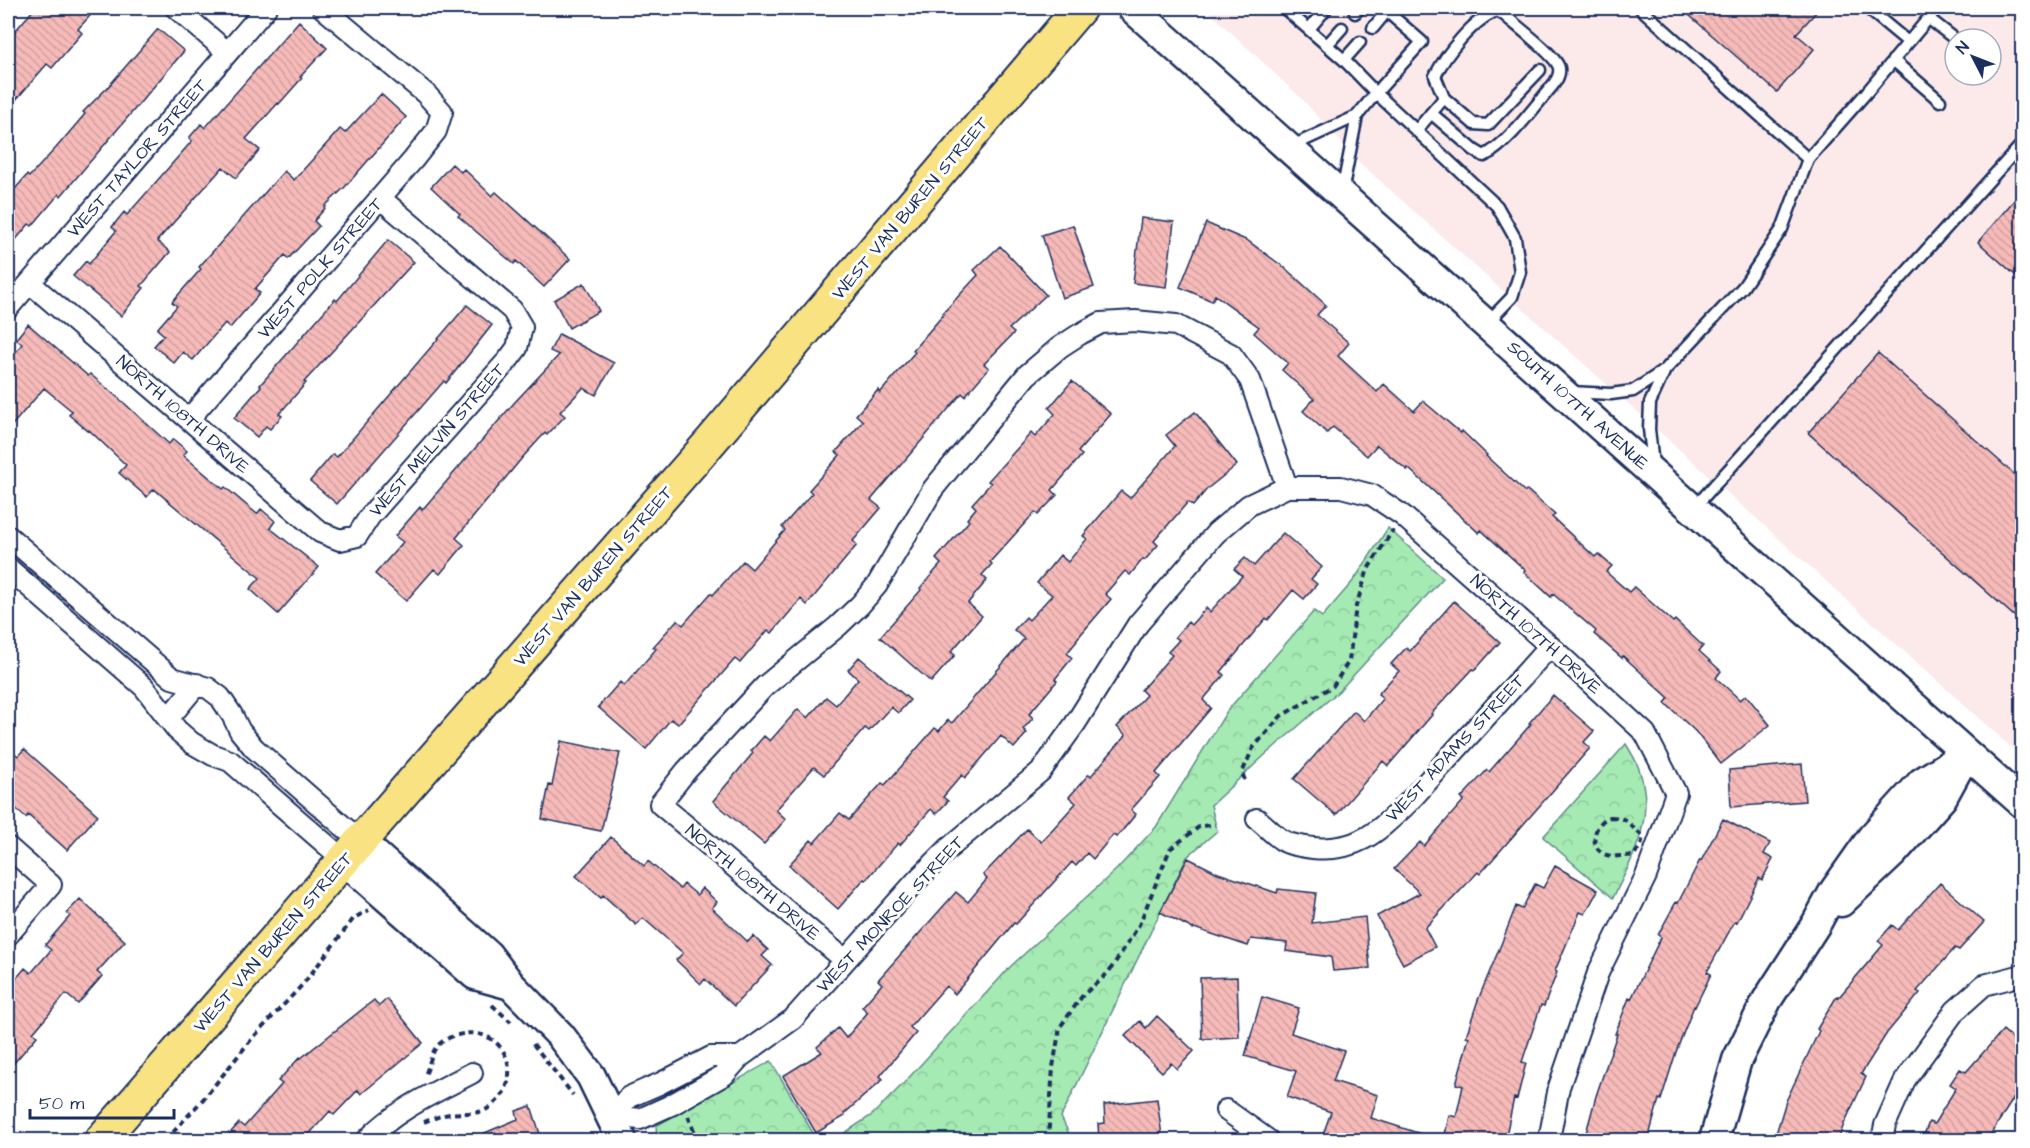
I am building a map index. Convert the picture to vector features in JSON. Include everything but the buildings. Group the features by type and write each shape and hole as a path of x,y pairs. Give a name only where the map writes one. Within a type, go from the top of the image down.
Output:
{"main road":[{"name":"WEST VAN BUREN STREET","path":"101,1140 712,440 1080,8"},
{"name":"SOUTH 107TH AVENUE","path":"1132,8 2022,803"},
{"path":"1714,1140 1737,1060 1767,1000 1816,924 1834,891 1872,837 1922,782 1966,754"},
{"path":"352,850 488,955 501,995 560,1035 591,1076 617,1128"}],"street":[{"path":"176,8 227,52"},
{"name":"WEST TAYLOR STREET","path":"8,308 266,8"},
{"name":"WEST POLK STREET","path":"189,419 436,131 442,112 426,94 323,8"},
{"name":"WEST MELVIN STREET","path":"340,540 357,536 370,516 508,360 517,348 522,327 512,310 380,198"},
{"name":"NORTH 108TH DRIVE","path":"30,283 320,532 340,540"},
{"name":"NORTH 108TH DRIVE","path":"845,960 660,804 686,771 765,686 860,605 877,585 933,489 1027,375 1060,347 1101,323 1136,321 1176,325 1231,354 1250,380 1287,487"},
{"name":"WEST MONROE STREET","path":"617,1128 671,1105 724,1076 740,1057 793,1019 949,848 1041,771 1075,724 1138,624 1216,533 1249,505 1287,487 1341,487 1372,495"},
{"name":"NORTH 107TH DRIVE","path":"1372,495 1402,515 1645,734 1676,793 1646,876 1598,973 1559,1087 1549,1140"},
{"path":"8,536 172,678 208,688 220,697 240,731 254,748 352,850"},
{"path":"8,568 144,687 177,730 213,755 230,761 352,850"},
{"path":"94,644 110,625"},
{"name":"WEST ADAMS STREET","path":"1257,819 1283,840 1305,847 1328,849 1354,845 1380,828 1407,804 1550,646"},
{"path":"168,719 197,684"},
{"path":"8,847 51,885 8,935"},
{"path":"1882,1140 1885,1125 1905,1080 1955,1011 1984,986 2022,975"},
{"path":"367,1140 381,1126 472,1073"},
{"path":"1226,1110 1268,1140"}],"lane":[{"path":"1285,8 1344,60 1497,206 1515,238 1520,272 1512,297 1487,323"},
{"path":"1640,8 1808,159"},
{"path":"1867,8 1908,42"},
{"path":"1564,392 1611,394 1633,390 1665,370 1743,287 1782,229 1808,159 1937,8"},
{"path":"1309,29 1326,9"},
{"path":"1289,148 1357,116 1422,42 1385,9 1372,28"},
{"path":"1431,113 1484,156 1503,142 1553,85 1559,75 1559,65 1511,21 1496,11 1485,15 1442,62 1436,76 1444,98 1474,124 1488,125 1540,70"},
{"path":"1928,18 1943,30"},
{"path":"1327,45 1342,28"},
{"path":"1344,60 1360,42"},
{"path":"1893,60 1940,101"},
{"path":"1416,130 1444,98"},
{"path":"1341,194 1357,116"},
{"path":"1694,508 2022,144"},
{"path":"1654,473 1649,429 1650,403 1665,370"}],"path":[{"path":"1245,780 1242,773 1253,748 1281,716 1333,686 1349,661 1356,606 1368,569 1393,530"},
{"path":"1633,856 1606,855 1596,845 1595,833 1601,822 1611,817 1626,820 1638,832"},
{"path":"1048,1140 1053,1067 1060,1028 1083,995 1108,973 1139,925 1170,849 1200,826 1215,825"},
{"path":"166,1140 206,1096 250,1041 304,983 354,918 370,909"},
{"path":"501,995 517,1026"},
{"path":"532,1042 575,1098"},
{"path":"685,1108 698,1140"}],"shaded area":[{"path":"1205,8 2022,8 2022,757 1359,162 1302,99"}],"green space":[{"path":"1388,528 1443,578 1339,691 1211,805 1217,831 1187,857 1061,1117 1072,1140 834,1140 872,1115 1011,966 1117,869 1156,827 1227,711 1314,611 1322,617 1354,580"},
{"path":"1626,744 1638,766 1644,787 1644,820 1635,851 1613,898 1543,837"},
{"path":"771,1061 817,1140 657,1140 656,1126"}]}
